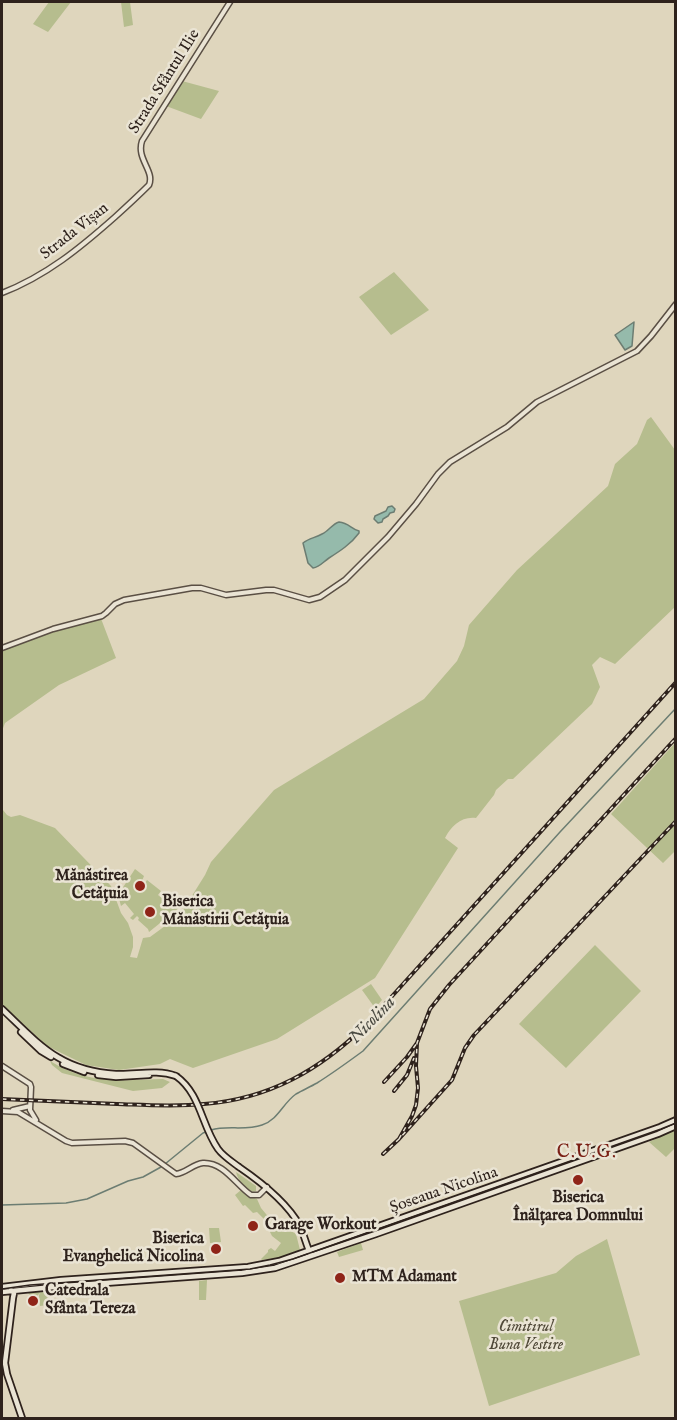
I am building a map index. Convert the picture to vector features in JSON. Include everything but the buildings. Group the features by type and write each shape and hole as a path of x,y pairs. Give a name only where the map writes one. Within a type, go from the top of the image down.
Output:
{"main road":[{"path":"2,1011 42,1047 76,1066 102,1073 167,1073 183,1081 195,1097 218,1149 266,1189 294,1218 300,1227 308,1254"},
{"name":"Șoseaua Nicolina","path":"2,1287 250,1272 281,1266 308,1254 654,1130 675,1120"},
{"name":"Șoseaua Nicolina","path":"308,1254 662,1133 675,1126"},
{"path":"10,1288 14,1293 5,1363 22,1419"},
{"name":"Șoseaua Nicolina","path":"2,1292 10,1288"}],"street":[{"name":"Strada Sfântul Ilie","path":"151,178 141,156 142,141 230,2"},
{"name":"Strada Vișan","path":"2,293 44,272 76,251 144,190 151,183 151,178"},
{"path":"2,648 53,629 104,615 115,604 124,600 183,589 201,588 230,595 274,590 309,600 320,597 345,580 388,537 450,462 507,427 537,402 630,356 651,336 675,304"},
{"path":"2,1066 30,1084 30,1107 38,1123"},
{"path":"11,1111 30,1107"},
{"path":"2,1111 18,1112 66,1141 77,1143 125,1141 133,1143 176,1173 180,1174 198,1164 211,1164 233,1178 248,1193 260,1195 266,1189"}],"green space":[{"path":"49,2 71,2 48,32 33,24"},
{"path":"121,2 130,2 133,25 124,27"},
{"path":"182,81 219,91 201,119 166,106"},
{"path":"394,272 429,310 391,335 359,297"},
{"path":"651,417 675,450 675,607 615,664 600,657 592,665 600,687 592,704 513,779 508,779 496,790 476,818 462,820 450,830 445,838 458,848 375,978 277,1039 193,1068 170,1059 160,1064 119,1070 86,1065 47,1046 2,1004 2,804 3,810 11,817 20,815 55,828 111,886 133,937 130,957 137,958 143,938 150,937 180,915 211,862 274,790 424,699 457,661 464,646 469,625 517,570 608,486 615,464 637,444 647,420"},
{"path":"100,616 116,658 59,685 5,723 2,731 2,648"},
{"path":"675,743 675,851 663,863 611,814"},
{"path":"135,869 144,876 142,881 145,883 147,880 161,891 158,895 162,900 170,905 173,901 180,907 149,932 137,916 133,920 130,918 134,914 125,903 121,906 118,895"},
{"path":"595,945 641,991 566,1068 519,1024"},
{"path":"371,984 382,1000 375,1008 362,990"},
{"path":"50,1061 72,1072 94,1078 163,1079 170,1082 162,1088 133,1091 62,1073"},
{"path":"675,1130 675,1148 666,1157 649,1142"},
{"path":"236,1172 256,1186 256,1191 252,1192 244,1186"},
{"path":"241,1190 257,1199 271,1220 267,1222 257,1212 253,1213 245,1205 243,1206 235,1195"},
{"path":"273,1222 281,1229 296,1234 300,1250 281,1257 262,1260 268,1250 271,1248 275,1251 281,1243 272,1236 268,1228 270,1226 267,1223"},
{"path":"209,1228 219,1228 221,1242 210,1243"},
{"name":"Cimitirul Buna Vestire","path":"607,1239 640,1355 489,1406 459,1301 556,1273 576,1256"},
{"path":"361,1243 363,1250 339,1257 337,1252"},
{"path":"207,1280 206,1300 199,1300 199,1281"},
{"path":"87,1288 87,1292 50,1295 49,1291"},
{"path":"47,1291 48,1305 40,1306 41,1292 37,1296 31,1296 27,1292"}],"shaded area":[{"path":"634,322 632,346 625,350 615,335"},
{"path":"392,506 395,509 394,512 382,522 378,523 374,519 375,516"},
{"path":"339,522 359,533 345,547 313,568 308,563 303,543 324,533"}],"waterway":[{"name":"Nicolina","path":"211,1130 249,1128 268,1123 296,1094 323,1079 363,1051 560,832 676,708"},
{"name":"Nicolina","path":"165,1164 206,1132"},
{"name":"Nicolina","path":"2,1205 66,1203 87,1199 143,1177 161,1167"}],"tram line":[{"path":"2,1289 250,1269 270,1265 293,1259 676,1123"}],"railway":[{"path":"2,1099 160,1106 204,1104 228,1101 272,1089 312,1068 330,1056 366,1025 676,682"},
{"path":"399,1139 416,1105 417,1043 430,1009 449,985 676,738"},
{"path":"383,1154 452,1080 465,1048 474,1035 676,821"},
{"path":"384,1082 417,1043"},
{"path":"394,1091 407,1075 414,1058"}],"place":[{"name":"Mănăstirea Cetățuia","path":"140,886"},
{"name":"Biserica Mănăstirii Cetățuia","path":"150,912"},
{"name":"Biserica Înălțarea Domnului","path":"578,1180"},
{"name":"Garage Workout","path":"253,1226"},
{"name":"Biserica Evanghelică Nicolina","path":"216,1249"},
{"name":"MTM Adamant","path":"340,1278"},
{"name":"Catedrala Sfânta Tereza","path":"33,1301"}],"district":[{"name":"C.U.G.","path":"587,1153"}]}
